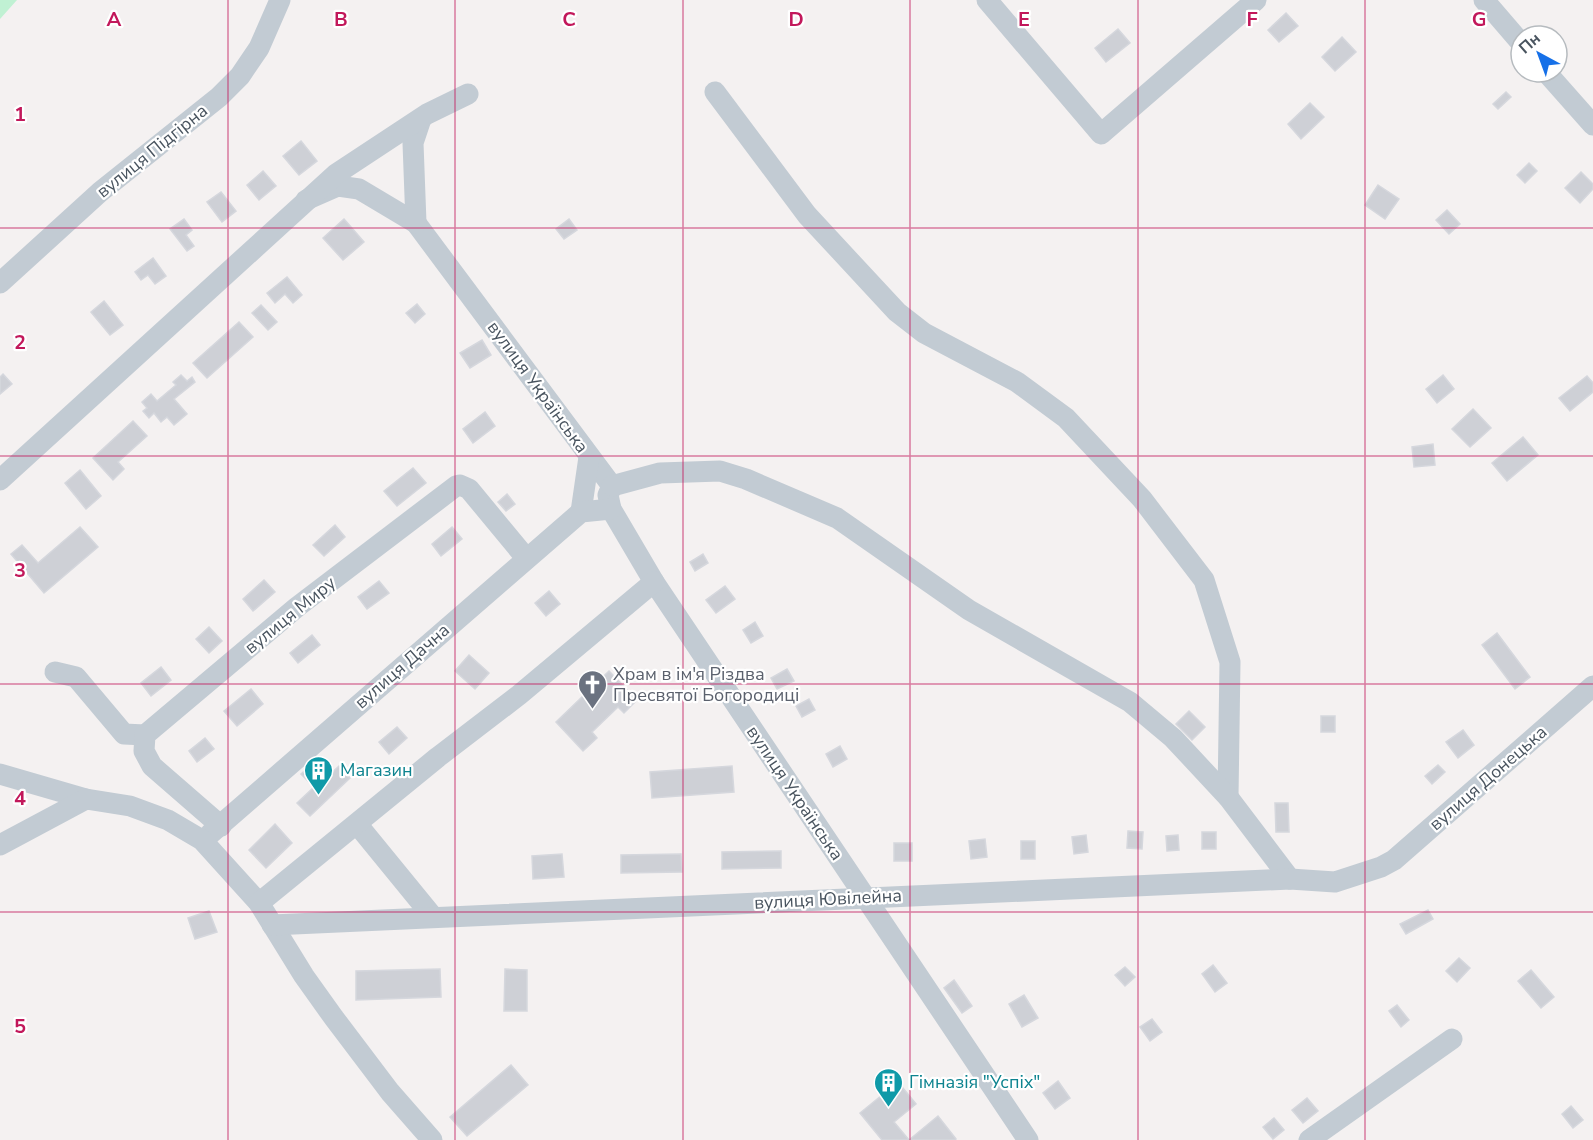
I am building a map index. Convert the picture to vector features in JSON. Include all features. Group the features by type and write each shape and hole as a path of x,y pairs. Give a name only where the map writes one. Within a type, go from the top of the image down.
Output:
{"street":[{"name":"вулиця Підгірна","path":"0,284 100,192 219,97 240,76 259,48 280,0"},
{"path":"987,0 1101,134 1256,0"},
{"path":"1484,0 1509,30"},
{"path":"1557,84 1593,125"},
{"path":"715,92 807,215 897,312 924,333 1017,382 1066,418 1142,499 1204,580 1230,662 1228,797"},
{"name":"вулиця Українська","path":"0,480 336,174 390,138 468,94"},
{"path":"416,222 414,143 422,119"},
{"path":"390,138 413,162"},
{"name":"вулиця Українська","path":"306,200 338,186 359,189 416,222 518,356 612,486"},
{"path":"589,457 581,512 611,508 608,495 612,486 660,473 720,471 746,479 837,518 969,610 1130,702 1173,738 1228,797 1290,879"},
{"name":"вулиця Миру","path":"145,735 297,607 456,486 460,485 468,489 526,558"},
{"name":"вулиця Українська","path":"611,508 654,582 1028,1140"},
{"name":"вулиця Дачна","path":"202,840 221,826 581,512"},
{"path":"259,903 519,695 654,582"},
{"path":"55,672 76,677 124,734 145,735 144,751 152,766 221,826"},
{"name":"вулиця Донецька","path":"1381,867 1394,860 1593,686"},
{"path":"0,774 86,799 130,806 168,820 202,840 259,903 304,976 334,1018 390,1092 432,1140"},
{"path":"0,845 86,799"},
{"path":"357,824 433,917"},
{"name":"вулиця Ювілейна","path":"272,925 1290,879 1335,882 1381,867"},
{"path":"1310,1140 1452,1039"}],"green space":[{"path":"0,0 17,0 0,19"}],"building":[{"path":"1286,13 1298,26 1279,42 1268,30"},
{"path":"1118,29 1130,43 1106,62 1095,48"},
{"path":"1342,37 1356,52 1335,71 1322,57"},
{"path":"1506,92 1511,97 1498,109 1493,104"},
{"path":"1310,103 1324,117 1301,139 1288,124"},
{"path":"301,141 317,161 299,175 283,156"},
{"path":"1529,163 1537,171 1525,183 1517,175"},
{"path":"263,171 276,186 259,200 247,185"},
{"path":"1581,172 1593,184 1593,189 1580,203 1565,188"},
{"path":"1378,185 1399,199 1385,219 1365,205"},
{"path":"221,192 236,211 222,222 207,202"},
{"path":"1447,210 1460,224 1449,234 1436,220"},
{"path":"184,219 192,230 186,235 194,246 187,251 170,229"},
{"path":"344,219 364,242 343,260 323,238"},
{"path":"569,219 577,230 564,239 556,229"},
{"path":"153,258 166,276 155,284 148,275 141,280 135,272"},
{"path":"287,277 302,295 293,303 285,294 275,303 267,293"},
{"path":"104,301 123,325 110,335 91,312"},
{"path":"417,304 425,314 415,323 406,313"},
{"path":"261,305 277,322 268,330 252,313"},
{"path":"239,322 253,337 207,378 193,363"},
{"path":"482,340 491,355 470,368 460,353"},
{"path":"3,374 12,384 0,394 0,377"},
{"path":"181,375 187,381 192,377 195,382 174,399 187,414 174,425 167,417 161,422 154,413 149,418 143,411 147,408 142,402 151,394 157,401 176,385 173,382"},
{"path":"1443,375 1454,389 1437,403 1426,389"},
{"path":"1587,376 1593,383 1593,392 1570,411 1559,398"},
{"path":"1473,409 1491,428 1470,447 1452,429"},
{"path":"485,412 495,426 473,443 463,429"},
{"path":"133,421 147,436 118,462 124,469 113,480 93,458"},
{"path":"1523,437 1538,455 1507,481 1492,463"},
{"path":"1433,444 1435,465 1414,467 1412,447"},
{"path":"413,468 426,483 397,506 384,491"},
{"path":"80,470 101,496 86,509 65,483"},
{"path":"507,494 515,504 506,511 498,502"},
{"path":"335,525 345,537 324,556 313,545"},
{"path":"80,527 98,547 44,593 11,554 22,545 38,563"},
{"path":"452,527 462,539 441,556 432,544"},
{"path":"703,554 708,563 695,571 690,562"},
{"path":"264,580 275,592 253,611 243,599"},
{"path":"379,581 389,593 367,609 358,597"},
{"path":"725,586 735,599 716,613 706,600"},
{"path":"549,591 560,604 546,616 535,603"},
{"path":"755,622 763,636 751,643 743,630"},
{"path":"209,627 222,641 209,653 196,639"},
{"path":"1497,633 1530,677 1515,689 1482,645"},
{"path":"312,635 320,645 298,663 290,653"},
{"path":"469,655 489,673 475,689 455,671"},
{"path":"161,667 171,680 151,696 141,683"},
{"path":"787,669 794,681 777,689 771,678"},
{"name":"Храм в ім'я Різдва Пресвятої Богородиці","path":"609,671 637,700 624,713 618,707 592,732 597,738 583,751 556,722"},
{"path":"251,689 263,704 237,726 224,711"},
{"path":"809,699 815,710 802,717 796,706"},
{"path":"1189,711 1205,727 1192,740 1176,724"},
{"path":"1321,716 1335,716 1335,732 1321,732"},
{"path":"397,727 407,738 389,754 379,742"},
{"path":"1463,730 1474,745 1458,758 1446,742"},
{"path":"205,738 214,749 197,762 189,751"},
{"path":"840,746 847,759 833,767 826,754"},
{"path":"1438,765 1445,772 1432,784 1425,776"},
{"name":"Магазин","path":"310,766 324,780 339,766 350,778 310,816 297,803 314,787 301,774"},
{"path":"732,766 734,792 652,798 650,772"},
{"path":"1275,803 1288,803 1289,832 1276,832"},
{"path":"275,824 292,843 266,868 249,850"},
{"path":"1128,831 1143,832 1142,849 1127,848"},
{"path":"1202,832 1216,832 1216,849 1202,849"},
{"path":"1086,835 1088,852 1074,854 1072,837"},
{"path":"1178,835 1179,850 1167,851 1166,836"},
{"path":"985,839 987,857 971,859 969,841"},
{"path":"1021,841 1035,841 1035,859 1021,859"},
{"path":"894,843 912,843 912,861 894,861"},
{"path":"781,851 781,868 722,869 722,852"},
{"path":"562,854 564,877 533,879 532,856"},
{"path":"681,854 682,872 621,873 621,855"},
{"path":"1428,910 1433,919 1406,934 1400,924"},
{"path":"209,911 217,932 195,939 188,918"},
{"path":"1459,958 1470,968 1457,982 1446,971"},
{"path":"1213,965 1227,983 1215,992 1202,974"},
{"path":"1125,967 1135,977 1125,986 1115,975"},
{"path":"440,969 441,997 356,1000 356,971"},
{"path":"505,969 527,970 527,1011 504,1011"},
{"path":"1531,970 1554,997 1541,1008 1518,981"},
{"path":"954,980 972,1006 962,1013 944,988"},
{"path":"1024,995 1038,1018 1022,1027 1009,1004"},
{"path":"1397,1005 1409,1020 1401,1027 1389,1011"},
{"path":"1152,1019 1162,1032 1150,1041 1140,1027"},
{"path":"511,1065 528,1085 467,1136 450,1117"},
{"path":"1058,1081 1070,1098 1055,1109 1043,1093"},
{"name":"Гімназія \"Успіх\"","path":"898,1082 916,1104 894,1122 909,1140 882,1140 860,1113"},
{"path":"1307,1098 1318,1111 1303,1123 1292,1110"},
{"path":"1571,1106 1583,1120 1573,1128 1562,1114"},
{"path":"938,1116 956,1139 955,1140 909,1140"},
{"path":"1274,1118 1284,1130 1273,1139 1263,1127"}],"place":[{"name":"Храм в ім'я Різдва Пресвятої Богородиці","path":"592,710"},
{"name":"Магазин","path":"319,796"},
{"name":"Гімназія \"Успіх\"","path":"888,1108"}]}
